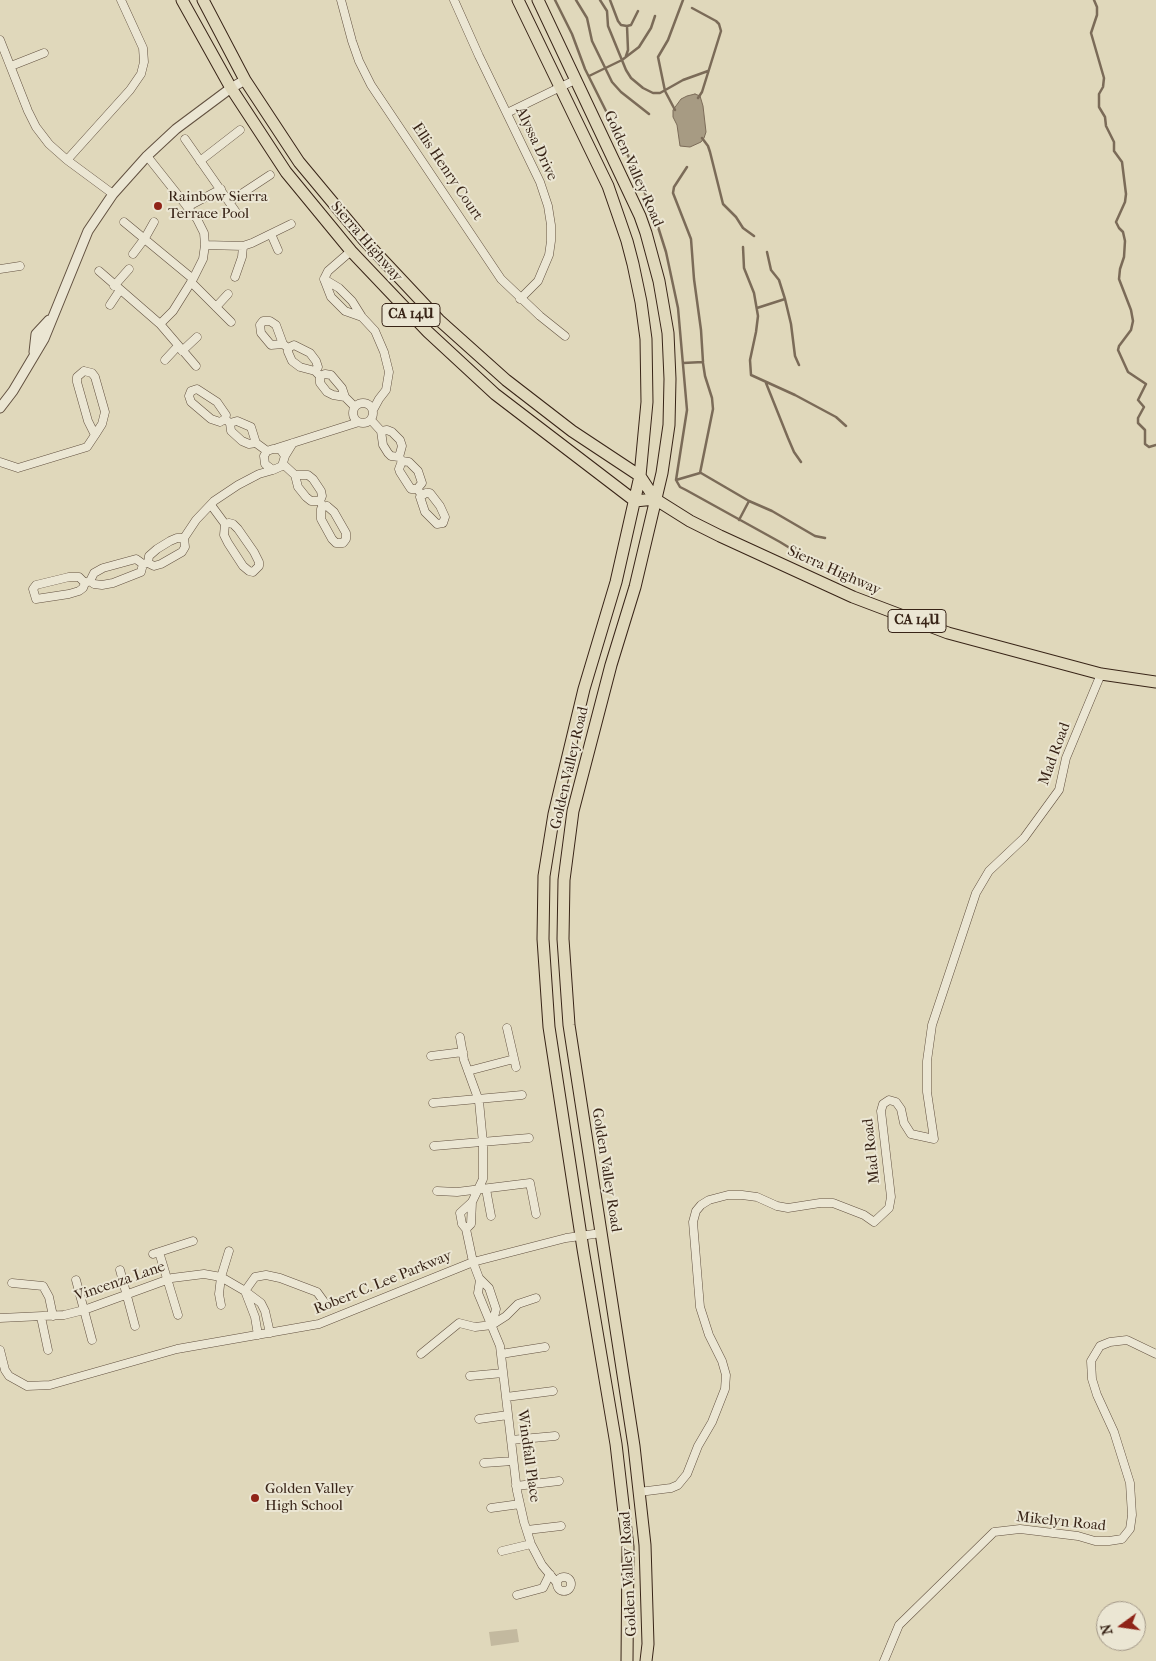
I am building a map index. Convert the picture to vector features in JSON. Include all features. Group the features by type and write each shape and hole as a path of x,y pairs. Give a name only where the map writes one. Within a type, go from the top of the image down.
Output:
{"main road":[{"name":"Sierra Highway","path":"182,0 231,88 286,172 351,251 428,332 495,394 635,501"},
{"name":"Sierra Highway","path":"203,0 245,80 299,162 364,240 439,320 506,380 572,431 640,476 655,499 690,521 720,536 853,597 948,634 1101,674 1156,682"},
{"name":"Golden Valley Road","path":"518,0 608,186 627,241 641,302 646,339 647,402 640,476 616,582 584,688 554,814 544,876 543,939 549,1027 616,1444 628,1547 627,1661"},
{"name":"Golden Valley Road","path":"538,0 640,216 659,281 668,333 669,425 662,473 635,587 607,680 573,811 564,880 563,939 569,1025 634,1446 644,1545 648,1644 646,1661"},
{"path":"635,501 655,499"}],"street":[{"path":"67,160 130,90 141,74 144,62 143,48 121,0"},
{"name":"Ellis Henry Court","path":"341,0 359,61 371,85 501,279 520,299 565,336"},
{"name":"Alyssa Drive","path":"454,0 540,182 548,206 552,240 549,255 538,281 520,299"},
{"path":"0,40 36,128 49,144 67,160 114,194"},
{"path":"10,66 44,53"},
{"path":"0,408 34,358 36,334 53,316 88,231 114,194 147,156 176,129 231,88 245,80"},
{"path":"507,113 575,80"},
{"path":"200,161 240,130"},
{"path":"185,140 236,212"},
{"path":"147,156 197,219 204,233 205,245 203,259 192,281 173,311 160,324"},
{"path":"230,202 270,175"},
{"path":"187,207 221,189"},
{"path":"124,222 145,238 192,281 231,322"},
{"path":"133,254 154,222"},
{"path":"205,245 243,246 291,224"},
{"path":"271,234 278,250"},
{"path":"235,277 242,257 243,246"},
{"path":"351,251 328,271 324,279 331,297 345,311 362,318"},
{"path":"0,269 20,266"},
{"path":"110,305 117,288 129,270"},
{"path":"99,271 160,324 196,366"},
{"path":"324,279 339,288 352,302 362,318 375,332 384,352 389,372 386,390 373,410 371,420"},
{"path":"216,307 228,294"},
{"path":"165,360 197,337"},
{"path":"345,397 327,392 320,383 317,373 316,360 310,353 294,345 286,346 292,360 300,368 317,373 331,375 342,388 345,397 353,409 355,419 359,422"},
{"path":"0,462 18,468 87,447 95,435 102,424 105,412 95,377 92,373 84,371 77,377 77,382 88,421 95,435"},
{"path":"256,443 248,444 231,431 228,421 226,415 217,402 197,390 191,392 189,396 191,402 210,419 220,422 228,421 237,421 251,427 256,443 267,451"},
{"path":"339,428 353,409 361,402 366,403 379,399"},
{"path":"366,403 373,410"},
{"path":"259,474 265,464 264,456 267,451 359,422 371,420"},
{"path":"371,420 381,431 383,445 388,453 391,456 401,459 409,462 418,471 422,483 420,492 411,489 399,469 401,459 402,446 400,440 392,432 387,430 381,431"},
{"path":"184,538 177,538 157,549 149,556 145,564 141,572 102,585 87,582 79,578 69,577 42,583 33,589 36,600 79,591 83,588 87,582 91,576 94,573 103,568 136,559 145,564 154,566 176,556 185,547 184,538 196,520 211,505 259,474 279,468 293,443"},
{"path":"277,448 280,449 284,460 295,475 298,487 306,497 311,501 321,504 327,506 334,512 346,533 346,541 340,544 332,539 321,519 321,504 322,496 313,479 308,475 295,475"},
{"path":"265,464 272,470"},
{"path":"211,505 225,524 224,535 228,543 243,566 249,572 253,572 259,566 259,562 250,546 233,524 225,524"},
{"name":"Mad Road","path":"639,1492 671,1488 678,1485 688,1474 698,1446 712,1422 725,1389 726,1375 722,1361 709,1335 700,1307 693,1222 696,1211 709,1200 728,1195 757,1198 788,1208 833,1203 864,1215 874,1222 889,1208 891,1197 881,1111 883,1104 889,1100 896,1102 901,1109 904,1123 911,1134 934,1139 927,1092 927,1061 932,1025 976,893 989,871 1024,838 1059,790 1066,758 1101,674"},
{"path":"468,1071 515,1063 507,1028"},
{"path":"460,1037 462,1052 478,1098 483,1143 482,1190 490,1216"},
{"path":"431,1056 462,1052"},
{"path":"433,1103 522,1095"},
{"path":"434,1146 529,1138"},
{"path":"437,1191 482,1190 530,1183 536,1214"},
{"path":"482,1190 460,1212 462,1224 466,1229 473,1262 480,1280 489,1288 496,1309 492,1325"},
{"path":"466,1229 471,1224 472,1202"},
{"name":"Robert C. Lee Parkway","path":"0,1350 5,1370 9,1376 27,1386 50,1385 177,1349 319,1324 473,1262 581,1235 601,1233"},
{"path":"178,1315 156,1253 193,1240"},
{"path":"221,1305 221,1277 229,1251"},
{"path":"120,1270 136,1326"},
{"name":"Vincenza Lane","path":"0,1318 54,1316 84,1310 167,1280 204,1274 221,1277 261,1303 266,1311 270,1333"},
{"path":"258,1335 255,1317 245,1291 255,1277 266,1275 280,1278 317,1292 325,1303"},
{"path":"76,1280 92,1340"},
{"name":"Windfall Place","path":"480,1280 478,1293 500,1346 516,1486 520,1504 532,1544 542,1565 557,1583"},
{"path":"12,1282 43,1286 49,1297 54,1316"},
{"path":"421,1354 460,1323 475,1327 492,1325 506,1316 518,1304 536,1298"},
{"path":"42,1317 48,1350"},
{"name":"Mikelyn Road","path":"884,1661 899,1625 994,1532 1020,1528 1078,1536 1095,1541 1122,1539 1130,1529 1132,1515 1130,1483 1114,1432 1097,1395 1092,1379 1092,1361 1100,1346 1110,1342 1127,1340 1156,1354"},
{"path":"501,1354 545,1347"},
{"path":"470,1376 503,1373"},
{"path":"506,1397 553,1391"},
{"path":"478,1420 508,1415"},
{"path":"511,1440 555,1436"},
{"path":"484,1463 513,1460"},
{"path":"516,1486 559,1481"},
{"path":"491,1508 520,1504"},
{"path":"527,1530 561,1526"},
{"path":"502,1551 532,1544"},
{"path":"518,1595 543,1588 550,1574"}],"shaded area":[{"path":"695,94 700,96 703,106 706,132 701,142 690,147 680,146 673,110 681,99"},
{"path":"517,1629 519,1642 491,1646 489,1632"}],"waterway":[{"path":"555,0 572,34 585,69 613,125"},
{"path":"576,0 587,18 592,41 612,82 621,92 649,114"},
{"path":"600,0 607,11 608,26 626,70 631,78 643,88 653,93 660,93 683,80 708,71"},
{"path":"610,0 618,21 621,25 627,26 628,50 626,56"},
{"path":"675,110 665,91 658,57 668,40 683,0"},
{"path":"1094,0 1097,7 1097,15 1091,33 1104,78 1103,87 1099,94 1099,107 1105,117 1106,126 1114,142 1114,151 1122,162 1126,194 1125,202 1116,222 1123,232 1125,241 1124,257 1119,279 1131,310 1133,321 1131,330 1118,350 1128,372 1146,384 1138,400 1144,407 1138,418 1138,423 1145,430 1145,444 1149,447 1156,445"},
{"path":"692,8 716,21 721,31 702,92 698,98"},
{"path":"627,26 631,25 638,11"},
{"path":"589,76 622,60 639,47 651,28 655,16"},
{"path":"617,131 653,211 666,252 678,308 687,410 676,480 680,487 811,561"},
{"path":"702,138 710,152 723,204 736,217 743,228 754,236"},
{"path":"683,363 703,362 691,239 673,193 674,187 687,167"},
{"path":"743,247 744,268 754,293 758,316 750,360 751,375 795,395 836,417 846,426"},
{"path":"767,252 771,270 779,280 785,299"},
{"path":"757,308 785,299 791,324 795,356 799,365"},
{"path":"676,480 700,473 713,409 703,363"},
{"path":"766,383 794,452 801,462"},
{"path":"701,473 749,501"},
{"path":"739,520 749,501 772,511 815,536 825,538"}],"place":[{"name":"Rainbow Sierra Terrace Pool","path":"158,206"},
{"name":"Golden Valley High School","path":"255,1498"}]}
